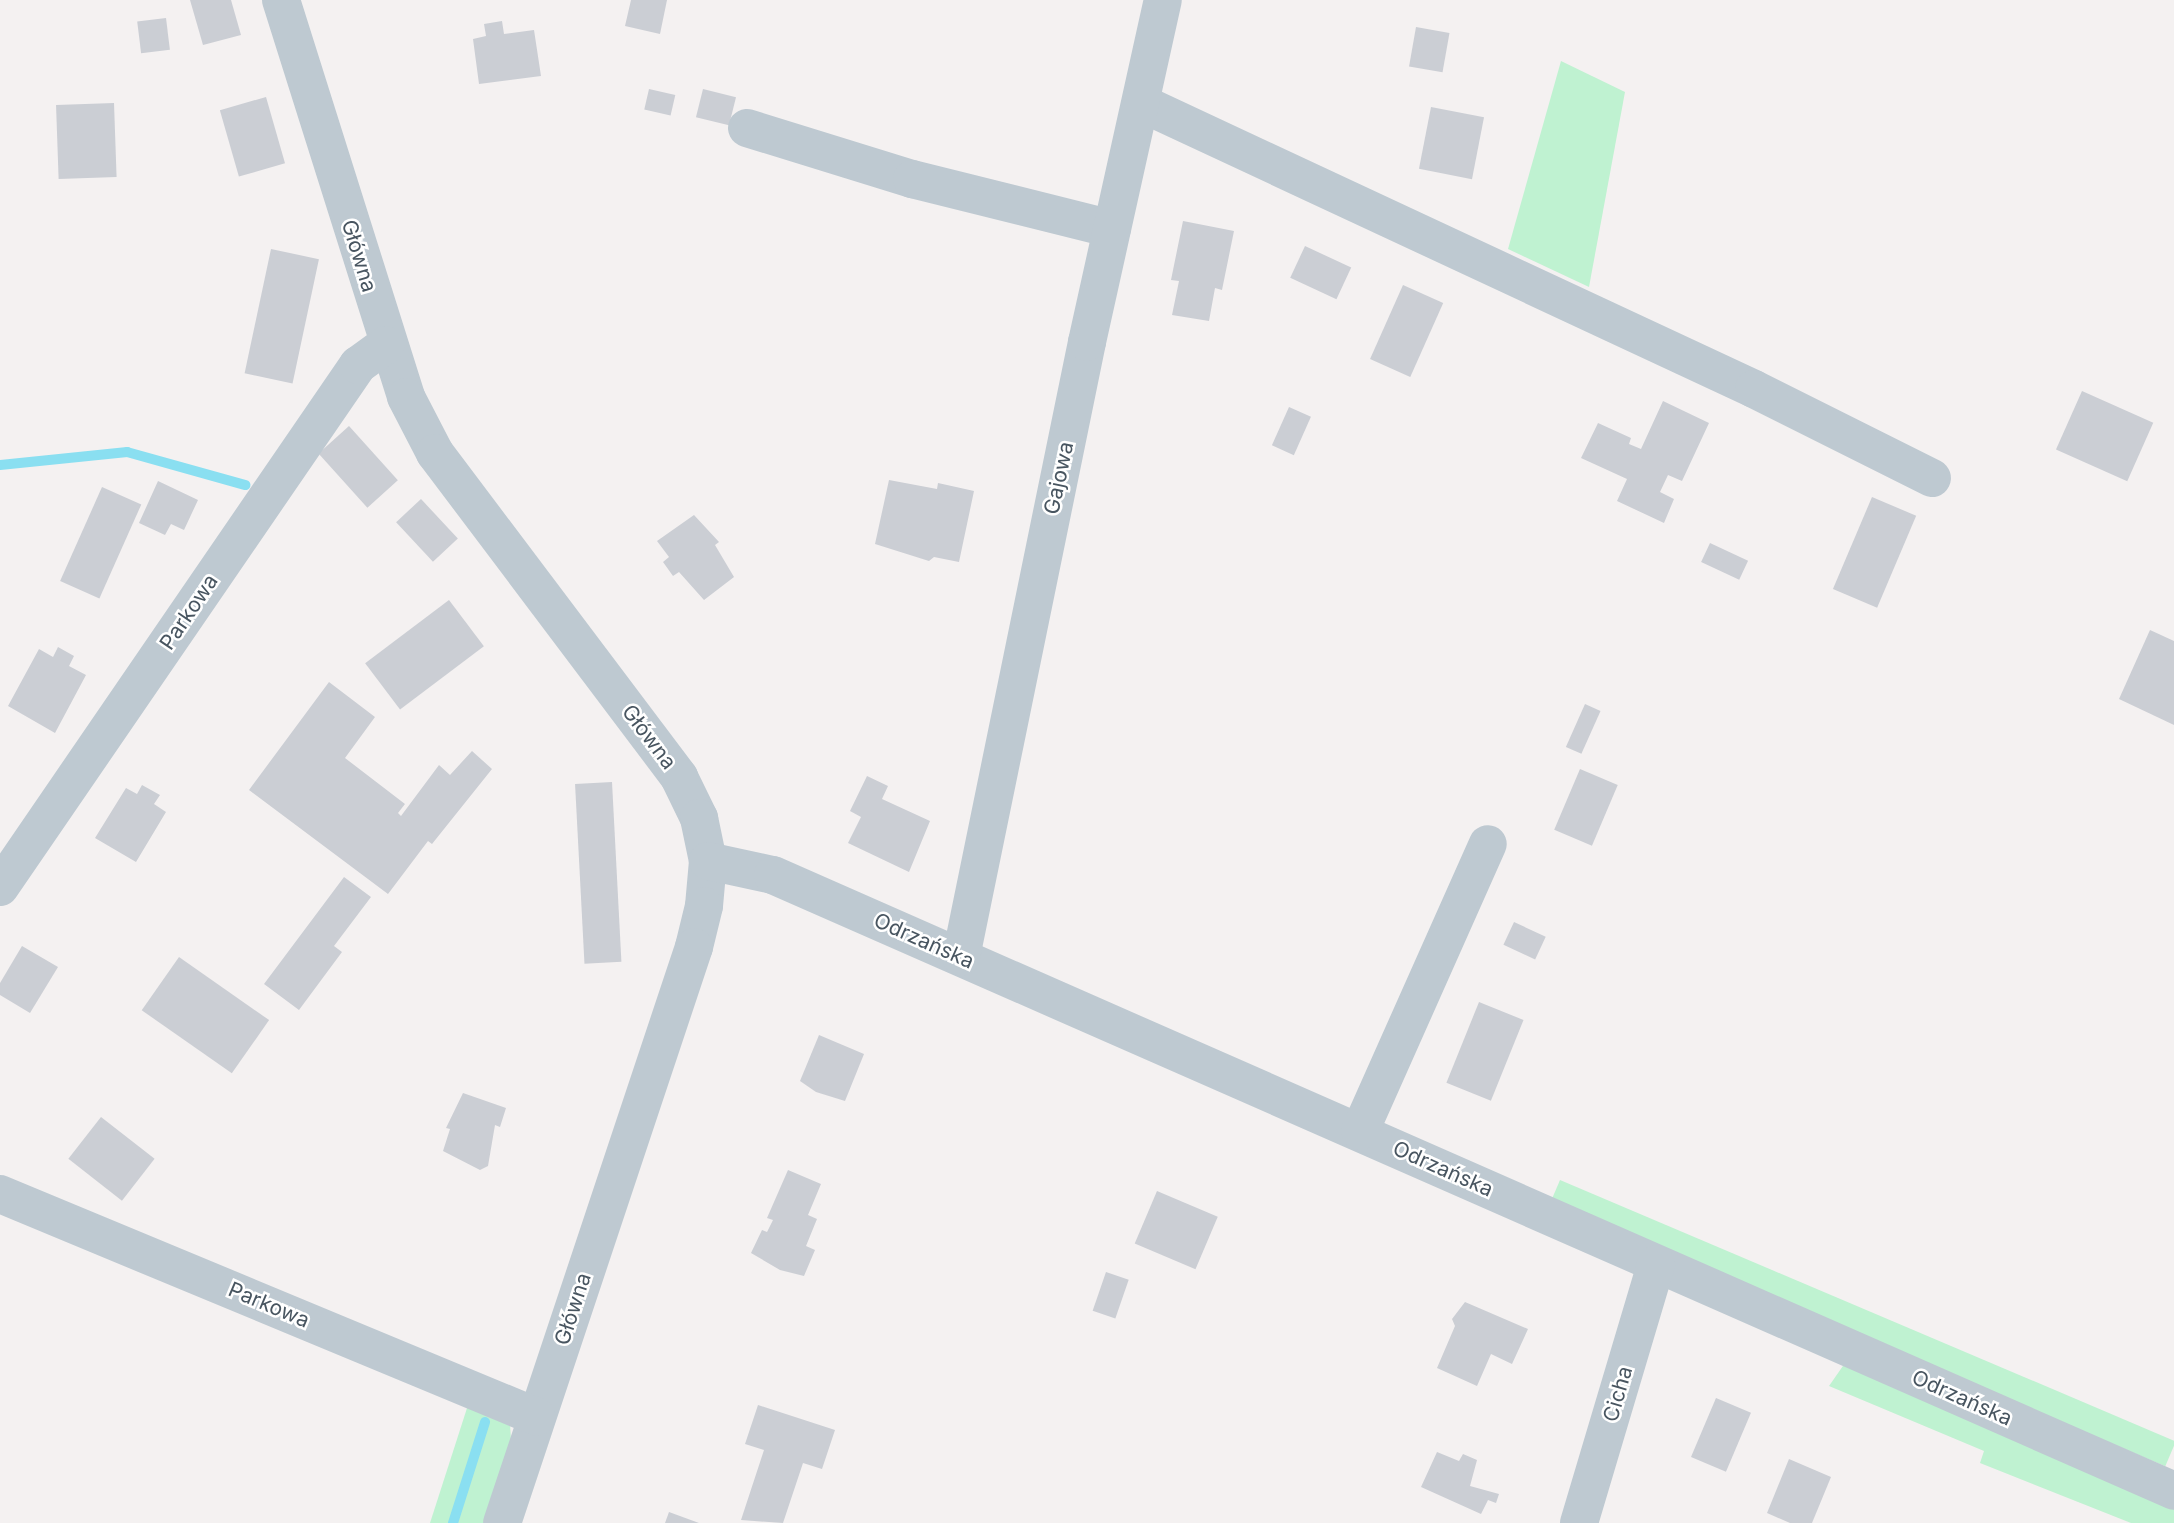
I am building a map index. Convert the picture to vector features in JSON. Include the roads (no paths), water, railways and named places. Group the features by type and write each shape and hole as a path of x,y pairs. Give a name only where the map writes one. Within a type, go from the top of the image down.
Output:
{"street":[{"name":"Główna","path":"282,0 386,345 435,453 679,777 699,818 708,861 704,906 694,947 502,1523"},
{"name":"Gajowa","path":"961,957 1112,229 1163,0"},
{"path":"1141,103 1755,389 1932,478"},
{"path":"747,128 912,179 1112,229"},
{"name":"Parkowa","path":"0,887 358,365 386,345"},
{"path":"1360,1131 1488,844"},
{"name":"Odrzańska","path":"708,861 774,875 2174,1491"},
{"name":"Parkowa","path":"0,1194 537,1417"},
{"name":"Cicha","path":"1579,1523 1656,1264"}],"waterway":[{"path":"0,465 127,452 245,485"},
{"path":"453,1523 485,1422"}]}
